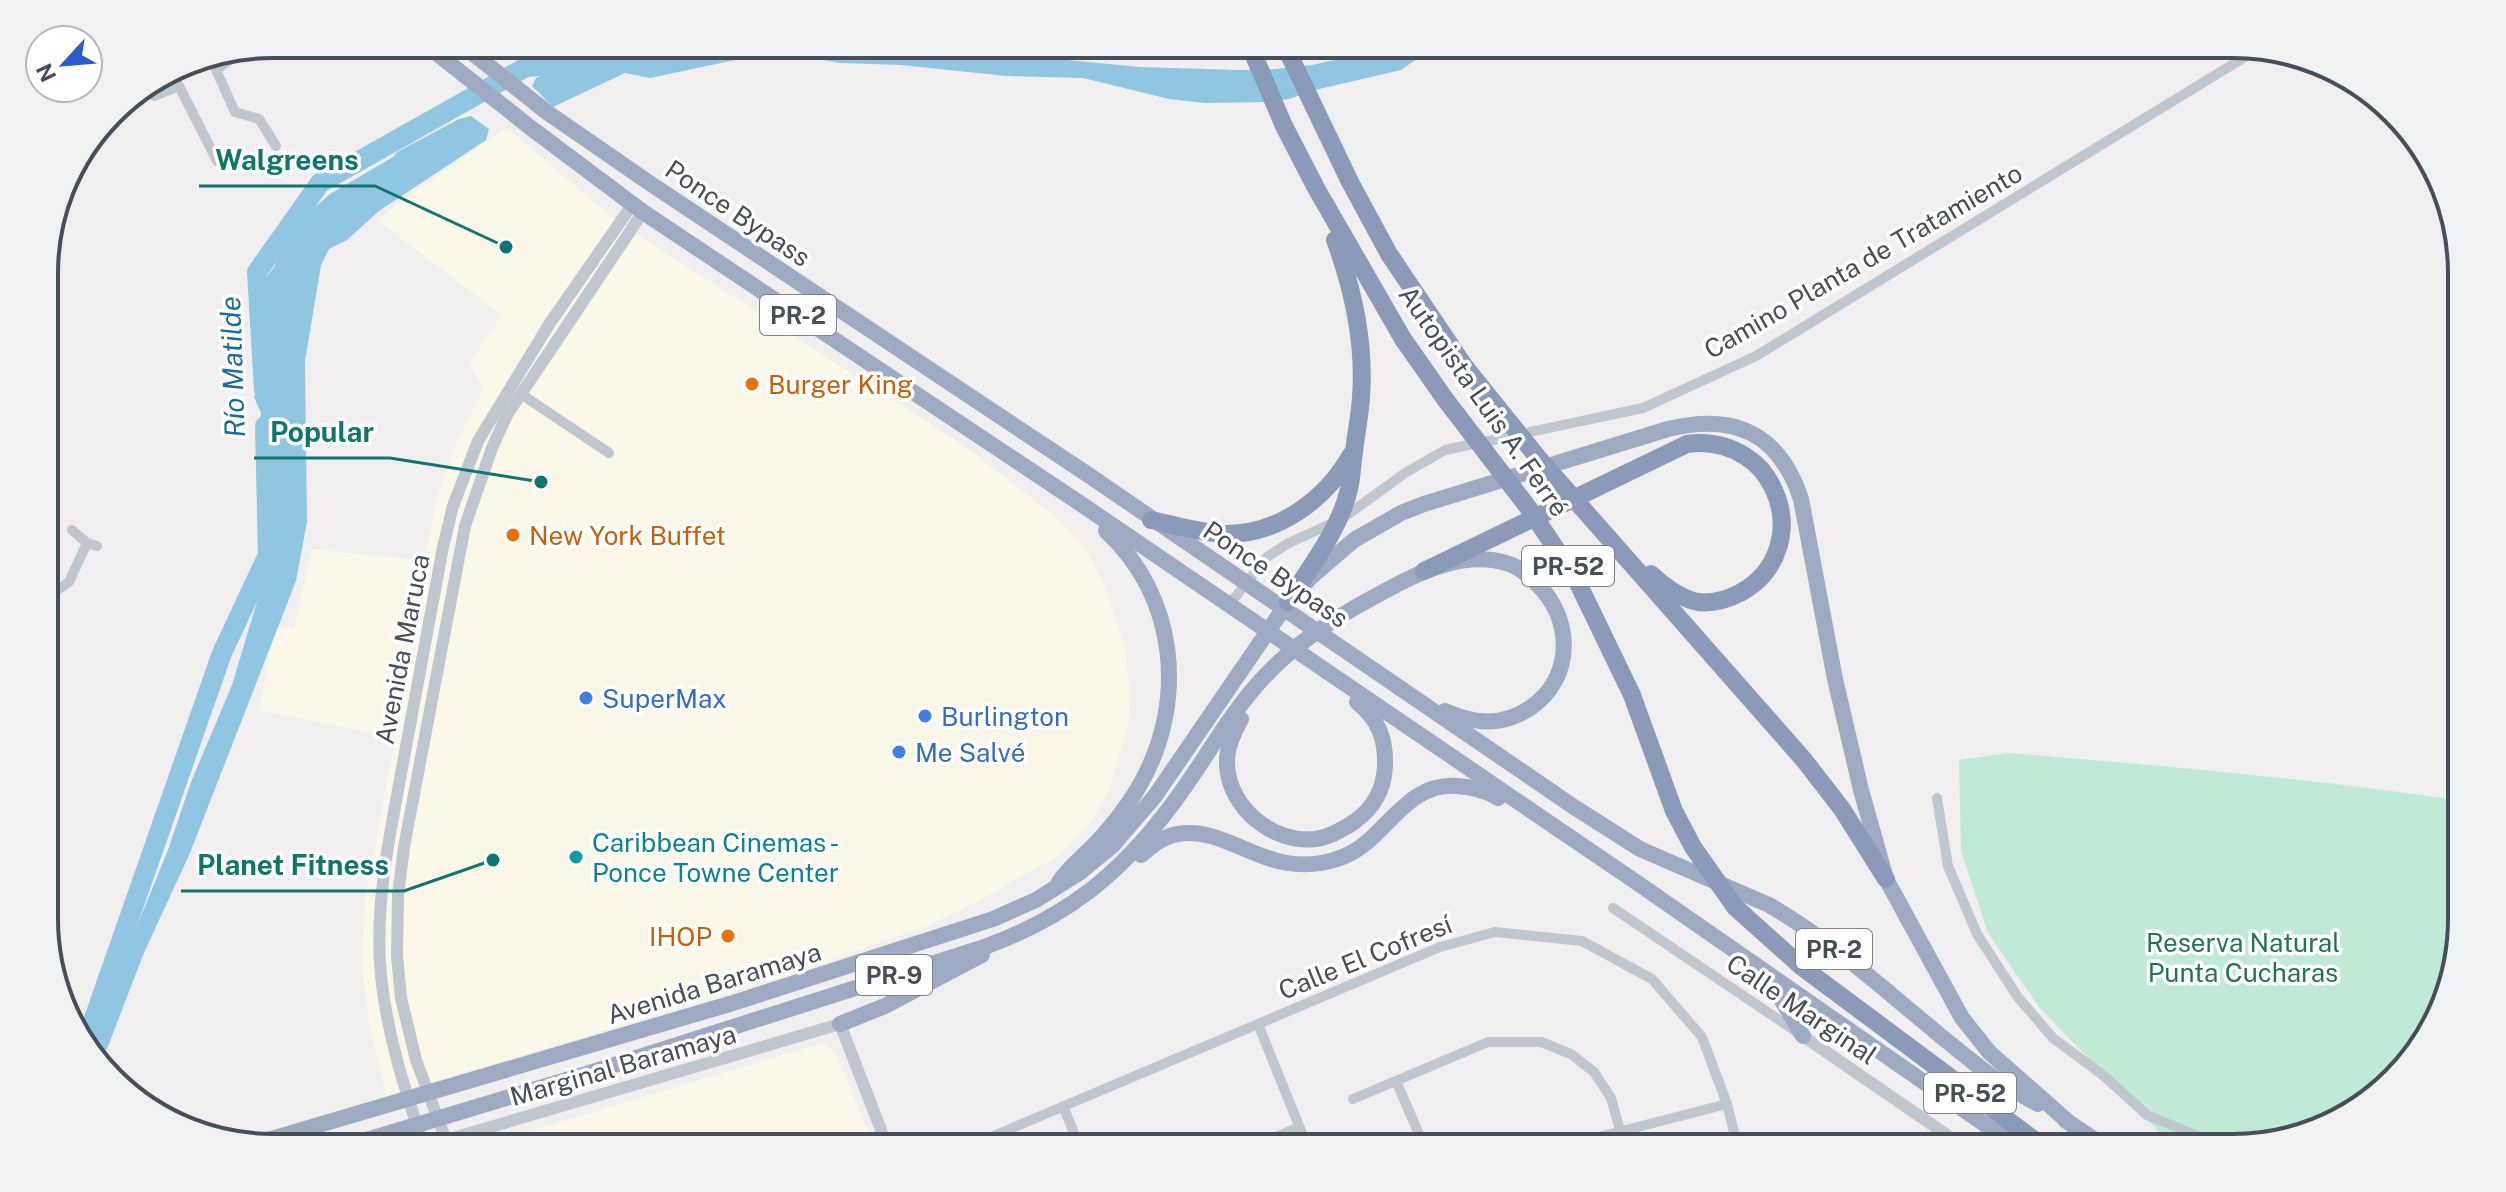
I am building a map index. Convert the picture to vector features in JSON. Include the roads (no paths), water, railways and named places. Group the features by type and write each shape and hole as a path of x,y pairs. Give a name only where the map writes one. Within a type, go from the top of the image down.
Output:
{"highway":[{"name":"Ponce Bypass","path":"442,58 637,208 1087,508 1500,794"},
{"name":"Ponce Bypass","path":"477,58 548,113 651,184 1087,474 1574,807 1640,849 1786,915 1833,948 1992,1076 2073,1126"},
{"name":"Autopista Luis A. Ferré","path":"1255,58 1284,126 1316,188 1403,339 1575,577 1632,695 1674,811 1693,847 1735,907 1789,957 2026,1134"},
{"name":"Autopista Luis A. Ferré","path":"1291,58 1350,182 1389,254 1465,367 1595,524 1804,760 1842,809 1886,879"},
{"path":"1288,602 1338,518 1349,489 1361,395 1361,353 1347,272 1316,188"},
{"name":"Avenida Baramaya","path":"288,1134 733,1003 993,919 1053,891 1096,860 1131,827 1288,602 1325,563 1354,540 1424,504 1668,429 1702,422 1718,422 1765,441 1778,454 1794,479 1801,499 1835,679 1886,879 1962,1018 1990,1053 2073,1126"},
{"path":"1424,571 1675,448 1698,442 1729,448 1758,465 1778,499 1783,518 1775,558 1764,575 1748,589 1715,602 1698,602 1681,596 1658,581 1595,524"},
{"path":"1151,520 1204,531 1242,533 1279,522 1311,503 1340,474 1354,449"},
{"path":"1053,891 1070,865 1088,851 1140,784 1161,736 1170,687 1165,630 1153,595 1120,544 1100,526 1087,508"},
{"name":"Avenida Baramaya","path":"389,1134 597,1071 1017,935 1058,914 1121,864 1157,824 1235,711 1258,684 1307,638 1346,612 1424,571 1479,559 1510,564 1524,571 1548,595 1561,621 1564,653 1548,693 1537,703 1510,719 1485,723 1414,698"},
{"path":"1258,684 1252,702 1232,735 1228,752 1227,766 1235,794 1254,819 1270,830 1299,839 1315,839 1333,835 1360,818 1380,793 1385,777 1384,737 1368,711 1342,690 1326,671"},
{"path":"1091,890 1110,880 1157,842 1179,833 1219,839 1281,862 1314,864 1351,854 1369,842 1407,802 1434,787 1464,786 1500,794"},
{"name":"PR-2","path":"1500,794 1526,817 1557,829 1999,1134"},
{"path":"840,1024 885,1006 1017,935"},
{"path":"1750,961 1770,984 1803,1036"},
{"name":"PR-2","path":"2073,1126 2085,1134"}],"street":[{"name":"Camino Planta de Tratamiento","path":"1229,605 1267,557 1287,544 1343,518 1405,473 1445,450 1643,408 1756,356 2243,58"},
{"path":"225,64 216,70 235,112 259,119 276,146"},
{"path":"153,95 179,86 217,161"},
{"name":"Avenida Maruca","path":"444,1134 416,1060 401,998 396,925 401,867 465,526 507,415 637,208"},
{"name":"Avenida Maruca","path":"419,1134 385,998 380,963 380,898 453,506 478,441 509,386 637,208"},
{"path":"521,394 609,453"},
{"path":"58,587 69,582 92,545 72,530"},
{"path":"1937,798 1948,866 1977,934 2017,996 2053,1038 2104,1076 2147,1115 2193,1134"},
{"name":"Calle Marginal","path":"1613,908 1946,1134"},
{"name":"Calle El Cofresí","path":"998,1134 1440,947 1495,932 1582,941 1652,979 1702,1037 1727,1104 1734,1134"},
{"path":"840,1024 883,1134"},
{"name":"Marginal Baramaya","path":"466,1134 840,1024"},
{"path":"1258,1024 1302,1134"},
{"path":"1353,1099 1488,1042 1541,1042 1571,1054 1594,1072 1611,1098 1622,1134"},
{"path":"1396,1081 1419,1134"},
{"path":"1610,1134 1727,1104"},
{"path":"1063,1106 1074,1134"},
{"path":"1283,1134 1299,1127"}],"water":[{"path":"580,58 738,58 650,78 625,73 553,107 532,86 536,78"},
{"path":"813,58 1047,58 1140,67 1240,70 1312,65 1344,58 1418,58 1401,70 1289,99 1205,103 1169,99 1083,78 1006,76 901,65 840,63"},
{"path":"471,116 489,129 486,140 379,211 347,240 329,249 321,265 305,361 307,522 296,581 190,853 143,955 107,1049 102,1050 94,1037 98,1021 232,685 259,595 258,554 270,525 276,492 274,471 260,436 261,413 254,397 268,351 260,310 264,280 274,267 292,227 330,194 397,152 459,119"}],"waterway":[{"name":"Río Matilde","path":"264,390 257,272 320,183 526,67 590,62"},
{"name":"Río Matilde","path":"90,1031 222,653 268,555 265,426"}],"place":[{"name":"Walgreens","path":"506,247"},
{"name":"Burger King","path":"752,384"},
{"name":"Popular","path":"541,482"},
{"name":"New York Buffet","path":"513,535"},
{"name":"SuperMax","path":"586,698"},
{"name":"Burlington","path":"925,716"},
{"name":"Me Salvé","path":"899,752"},
{"name":"Caribbean Cinemas - Ponce Towne Center","path":"576,857"},
{"name":"Planet Fitness","path":"493,860"},
{"name":"IHOP","path":"728,936"}],"park label":[{"name":"Reserva Natural Punta Cucharas","path":"2243,957"}]}
